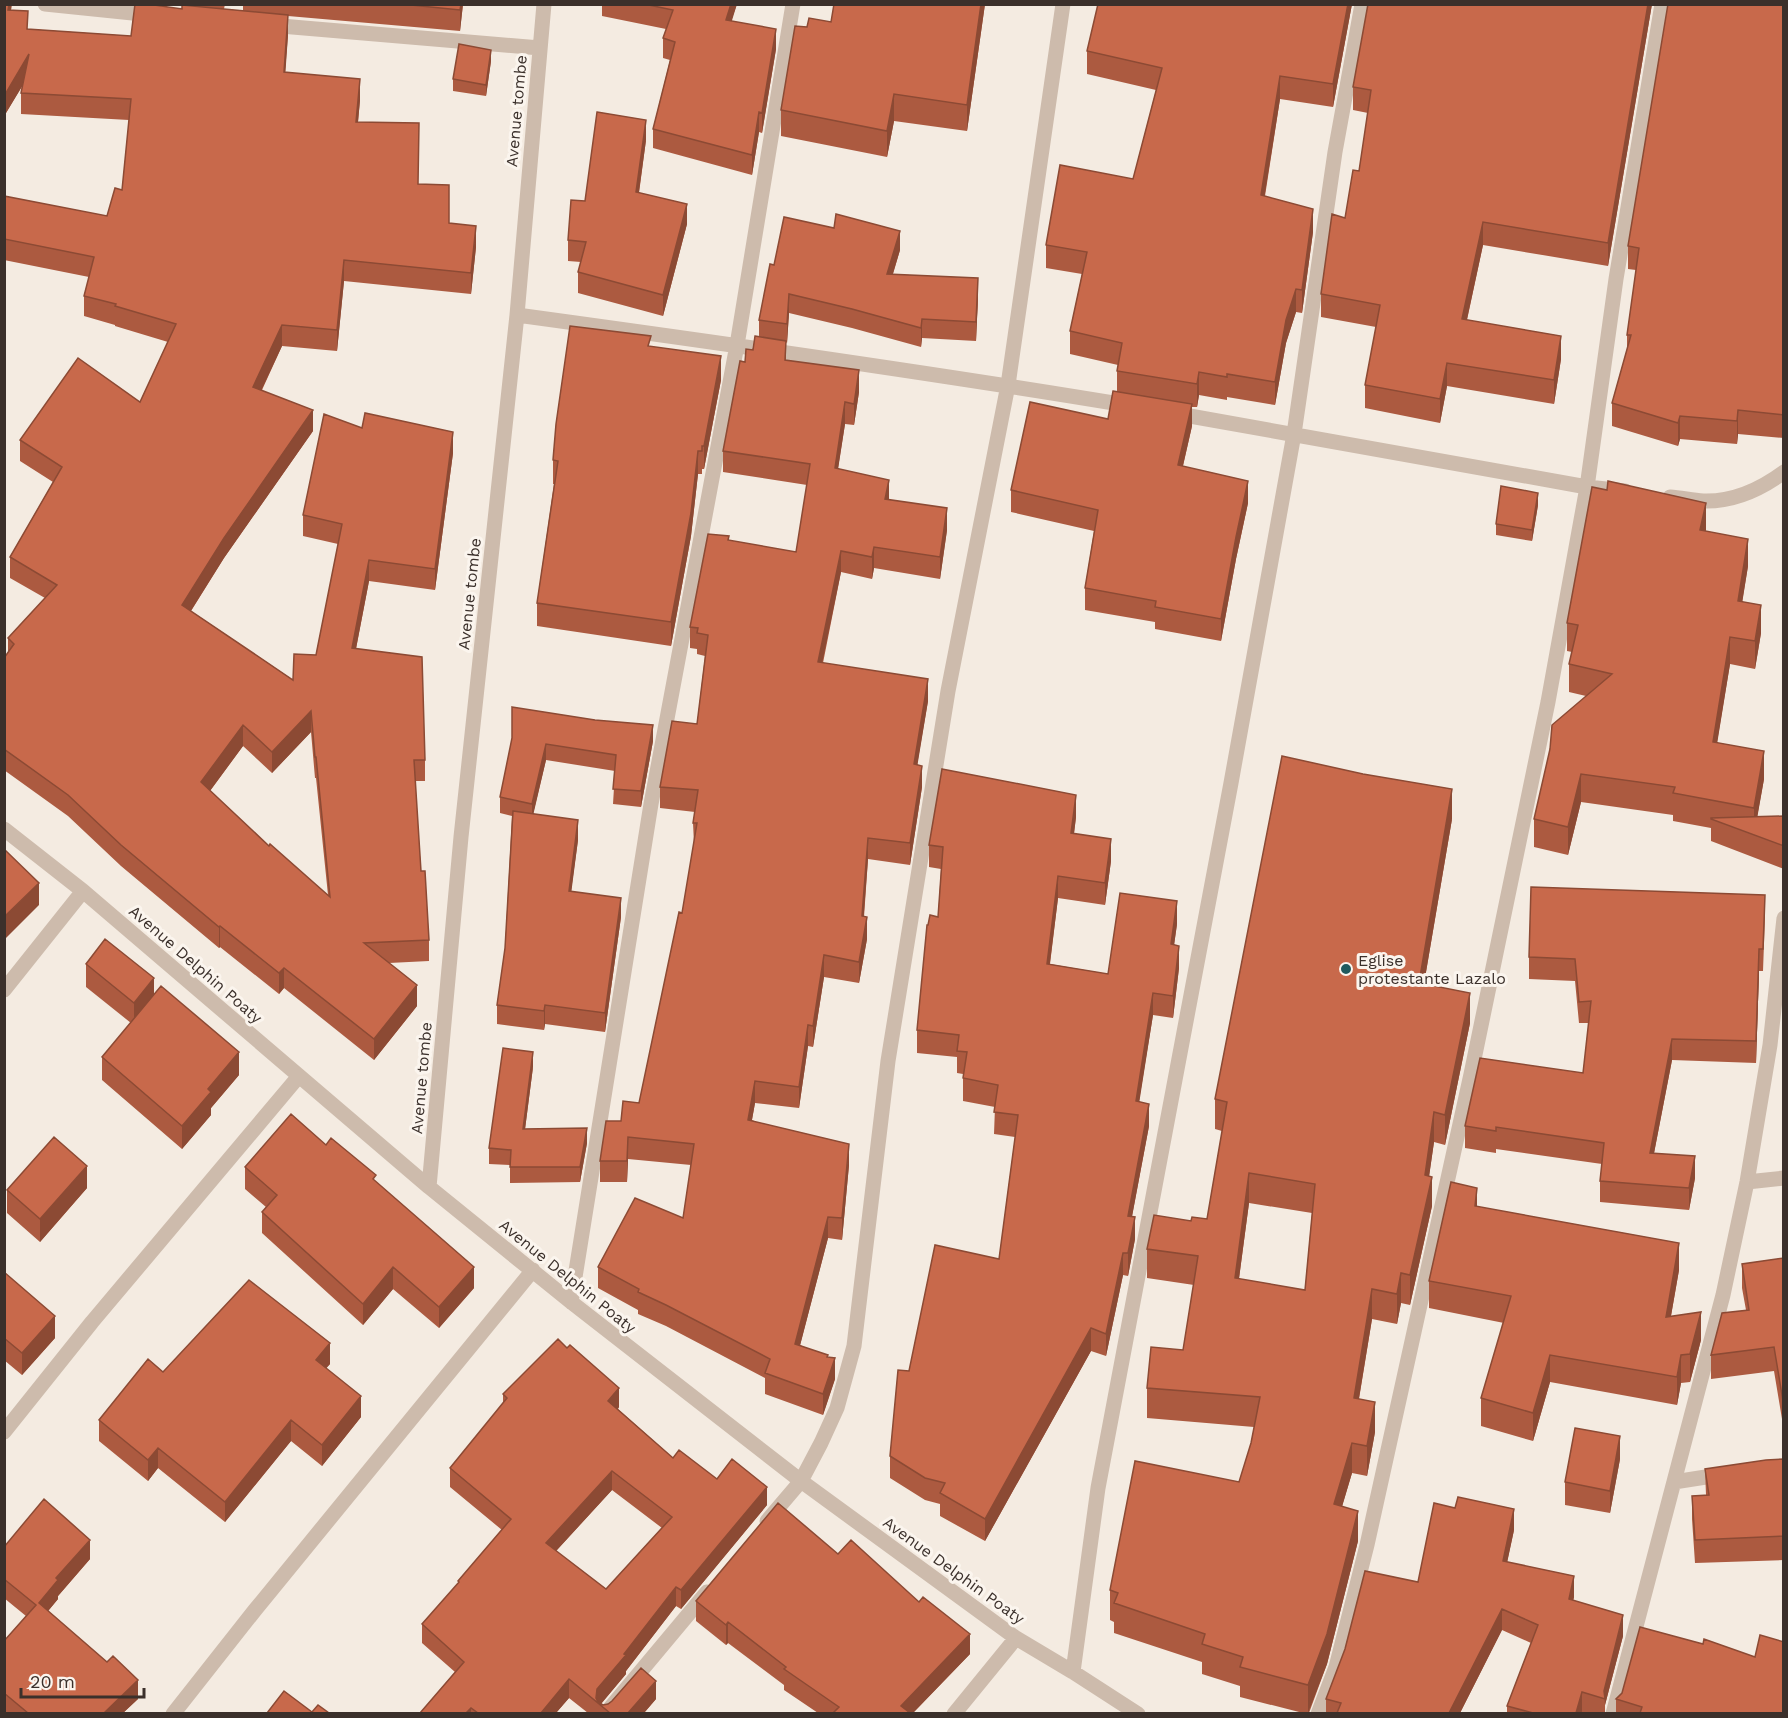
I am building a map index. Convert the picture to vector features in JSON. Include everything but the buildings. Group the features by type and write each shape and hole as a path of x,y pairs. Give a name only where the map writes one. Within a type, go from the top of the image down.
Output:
{"street":[{"path":"45,4 163,16"},
{"name":"Avenue tombe","path":"429,1187 461,837 517,315 544,4"},
{"path":"571,1302 651,804 737,345 793,4"},
{"path":"757,1533 801,1481 837,1408 854,1346 890,1050 948,691 1008,385 1063,4"},
{"path":"1073,1672 1098,1488 1229,794 1294,434 1335,152 1362,4"},
{"path":"1318,1713 1336,1667 1367,1545 1471,1074 1548,702 1587,487 1616,279 1662,4"},
{"path":"257,24 540,48"},
{"path":"517,315 1008,385 1587,487 1634,492"},
{"path":"1658,495 1705,501 1739,496 1770,482 1784,472"},
{"name":"Avenue Delphin Poaty","path":"4,829 83,891 429,1187 571,1302 801,1481 1016,1638 1138,1713"},
{"path":"4,990 83,891"},
{"path":"1613,1713 1723,1295 1747,1182 1770,1045 1784,918"},
{"path":"4,1432 92,1322 299,1076"},
{"path":"1747,1182 1784,1178"},
{"path":"173,1713 533,1270"},
{"path":"1674,1482 1740,1471"},
{"path":"605,1713 713,1585"},
{"path":"954,1713 1016,1638"}],"place":[{"name":"Eglise protestante Lazalo","path":"1346,969"}]}
